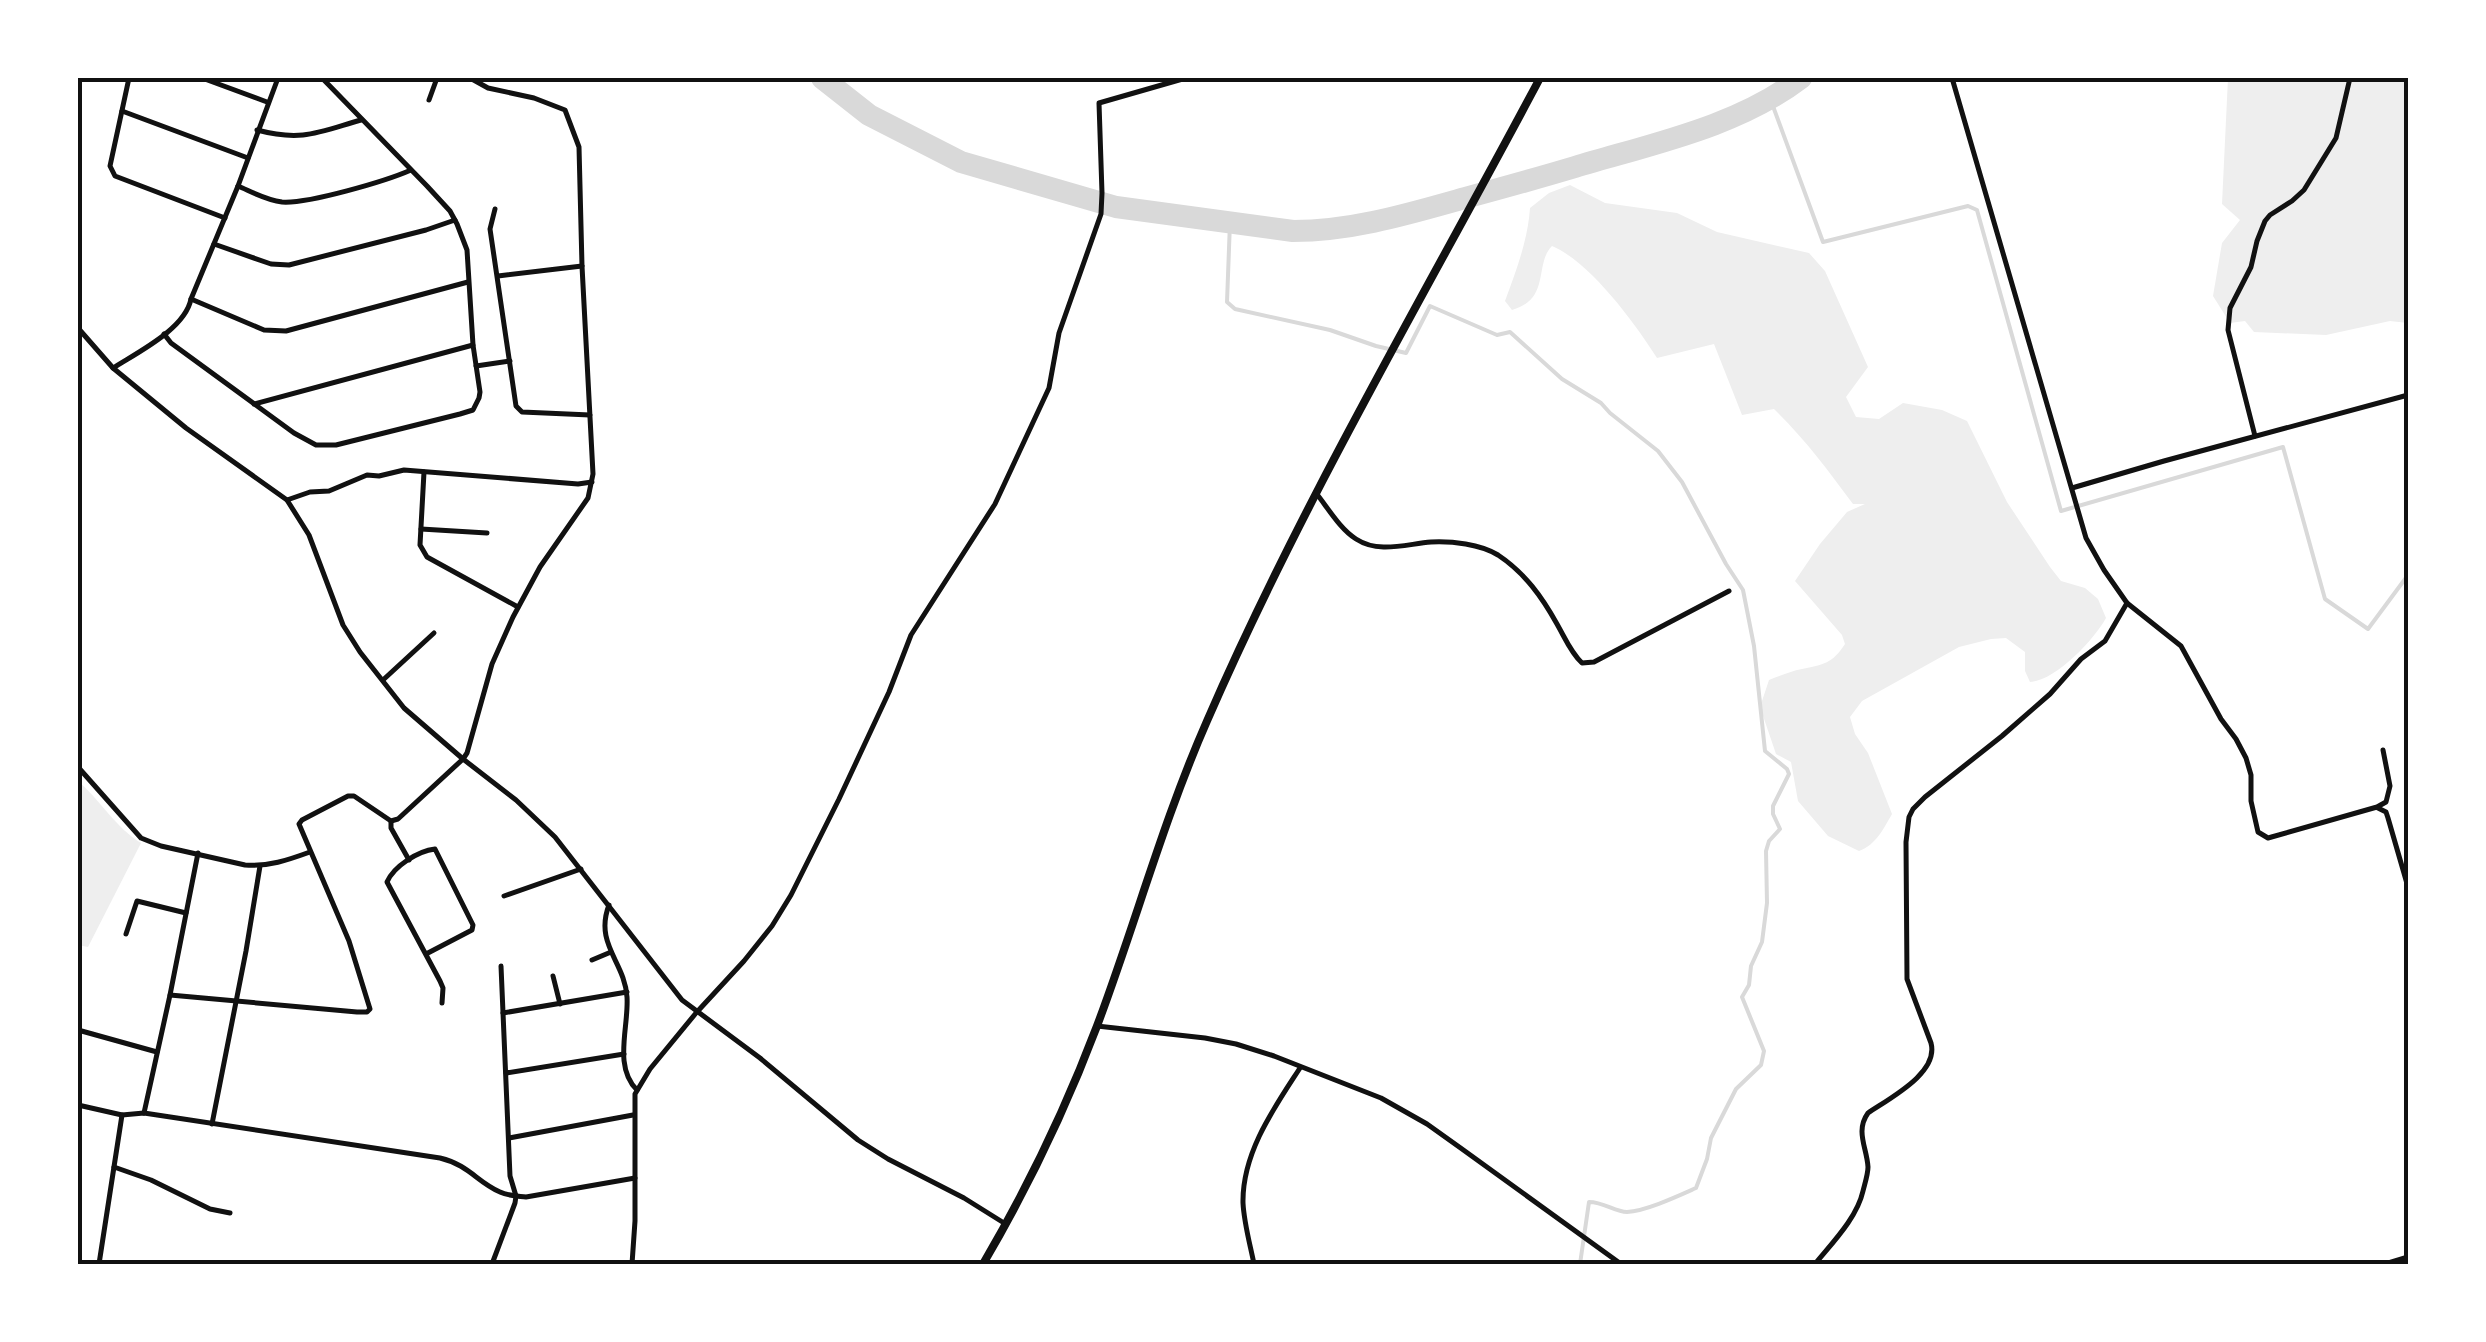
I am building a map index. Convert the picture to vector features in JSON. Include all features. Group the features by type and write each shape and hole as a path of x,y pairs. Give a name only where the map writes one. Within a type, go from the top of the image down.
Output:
{"main road":[{"path":"983,1264 1059,1116 1097,1026 1158,844 1260,603 1540,78"}],"street":[{"path":"129,78 110,166 116,176 224,218"},
{"path":"202,78 267,102"},
{"path":"113,368 164,334 188,312 278,78"},
{"path":"164,334 305,441 324,446 473,410 479,398 467,250 454,220 322,78"},
{"path":"428,100 437,78"},
{"path":"391,821 402,816 463,758 492,664 518,607 540,567 588,498 592,482 579,147 564,110 534,98 488,88 470,78"},
{"path":"632,1264 633,1099 637,1090 696,1013 772,926 791,895 889,692 911,635 995,504 1049,388 1059,333 1101,214 1098,103 1186,78"},
{"path":"1952,78 2088,542 2127,603 2181,646 2236,739 2251,776 2258,832 2268,838 2386,802 2389,792 2383,750"},
{"path":"2255,436 2228,330 2230,308 2252,267 2265,221 2304,190 2336,138 2350,78"},
{"path":"122,112 248,158"},
{"path":"257,130 301,137 362,119"},
{"path":"238,186 283,202 310,199 411,170"},
{"path":"494,210 490,229 516,406 522,412 590,414"},
{"path":"214,244 271,264 289,265 454,220"},
{"path":"498,276 582,266"},
{"path":"192,299 264,330 286,331 468,282"},
{"path":"78,328 113,368 186,428 287,500 309,535 343,625 404,708 516,800 554,837 682,1000 760,1058 858,1140 1006,1224"},
{"path":"254,404 473,344"},
{"path":"476,366 510,361"},
{"path":"2072,488 2408,395"},
{"path":"287,500 310,492 329,492 371,474 404,470 592,482"},
{"path":"424,472 420,544 427,557 518,607"},
{"path":"1316,492 1354,537 1372,546 1434,542 1486,548 1498,555 1538,592 1582,662 1594,662 1729,591"},
{"path":"421,529 487,533"},
{"path":"1816,1264 1862,1196 1868,1168 1862,1121 1923,1073 1934,1051 1907,979 1906,826 1912,808 2050,694 2081,659 2105,641 2127,603"},
{"path":"383,680 434,632"},
{"path":"78,767 141,838 160,846 260,866 310,852"},
{"path":"170,995 368,1012 349,941 300,828 302,820 348,796 354,796 391,821"},
{"path":"2377,807 2386,812 2408,886"},
{"path":"391,821 409,860"},
{"path":"426,954 472,930 473,925 434,850 409,860 387,882 443,988 442,1003"},
{"path":"144,1113 198,854"},
{"path":"212,1124 260,866"},
{"path":"504,896 581,869"},
{"path":"126,934 137,901 186,912"},
{"path":"608,905 603,926 627,992 624,1054 630,1082 637,1090"},
{"path":"592,960 611,952"},
{"path":"492,1264 516,1196 510,1176 501,966"},
{"path":"553,976 560,1004"},
{"path":"504,1013 627,992"},
{"path":"1097,1026 1204,1038 1255,1050 1381,1098 1427,1124 1622,1264"},
{"path":"78,1030 158,1052"},
{"path":"506,1074 624,1054"},
{"path":"1254,1264 1244,1206 1249,1160 1300,1068"},
{"path":"78,1105 122,1115 144,1113 452,1161 502,1193 516,1196 635,1178"},
{"path":"98,1264 122,1115"},
{"path":"508,1138 634,1115"},
{"path":"114,1167 230,1213"},
{"path":"2386,1264 2408,1256"}],"shaded area":[{"path":"2228,78 2408,78 2408,323 2390,321 2326,335 2254,332 2245,321 2230,323 2213,296 2222,243 2240,220 2222,204"},
{"path":"1570,185 1605,203 1677,213 1717,232 1809,253 1825,271 1868,367 1846,397 1856,417 1879,419 1903,403 1942,410 1967,421 2007,502 2050,567 2061,581 2085,588 2098,599 2106,618 2100,627 2073,658 2040,680 2030,682 2025,671 2025,652 2006,638 1991,639 1959,647 1862,701 1850,717 1892,814 1875,840 1859,851 1828,836 1798,801 1791,762 1776,754 1760,707 1769,680 1827,662 1845,644 1842,635 1795,581 1847,512 1865,504 1853,504 1774,409 1742,415 1714,344 1657,358 1610,295 1567,254 1552,246 1532,298 1512,310 1505,301 1524,244 1530,208 1549,193"},
{"path":"78,781 141,843 88,947 78,945"}],"waterway":[{"path":"822,78 869,115 961,162 1116,207 1293,231 1358,225 1401,215 1663,142 1721,122 1801,78"},
{"path":"1770,98 1823,242 1968,206 1977,210 2061,511 2283,447 2325,599 2368,629 2408,575"},
{"path":"1230,222 1227,302 1235,309 1330,330 1406,353 1430,306 1497,335 1510,332 1562,379 1601,403 1658,451 1682,482 1743,590 1754,646 1765,751 1789,774 1773,806 1780,829 1766,851 1767,903 1762,942 1742,997 1764,1051 1761,1065 1736,1089 1711,1138 1696,1188 1635,1211 1623,1212 1589,1202 1580,1264"}]}
